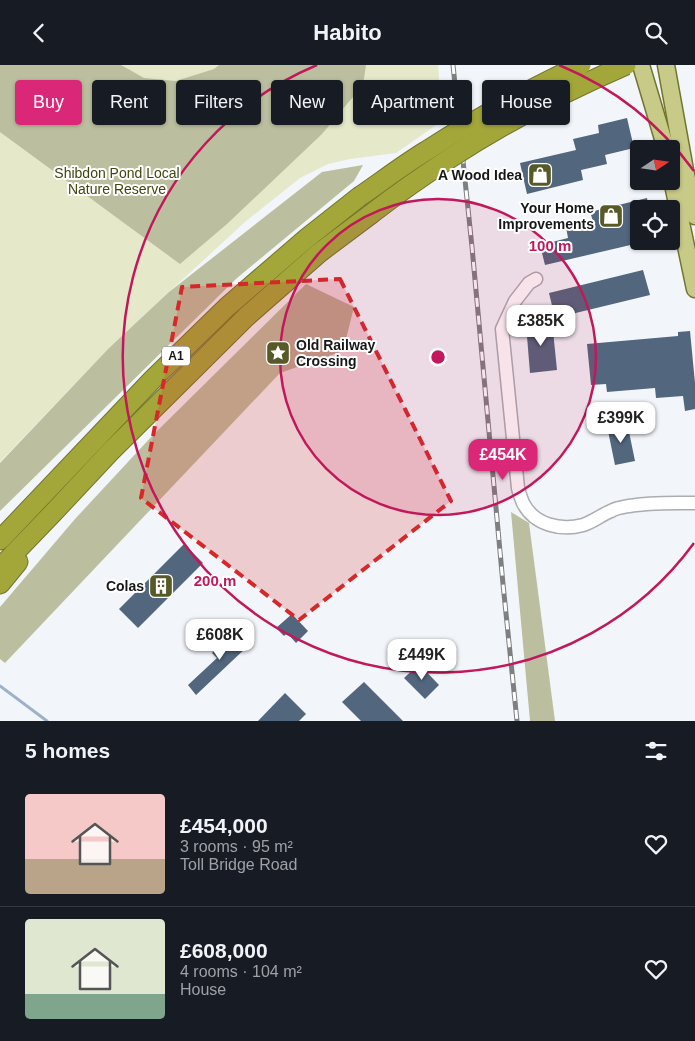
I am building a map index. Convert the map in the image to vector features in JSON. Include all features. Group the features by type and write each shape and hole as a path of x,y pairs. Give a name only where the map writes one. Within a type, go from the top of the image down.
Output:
{"highway":[{"name":"A1","path":"3,536 153,379 227,307 307,239 359,197 423,152 482,116 581,65"},
{"name":"A1","path":"0,568 116,445 246,317 319,253 439,165 536,108 626,65"},
{"path":"0,585 52,514"}],"main road":[{"path":"641,65 663,140"},
{"path":"650,65 664,140"},
{"path":"666,65 695,216"},
{"path":"674,190 695,289"}],"street":[{"path":"536,279 529,283 515,301 502,329 518,488 528,512 551,526 566,528 584,524 611,511 628,506 695,503"}],"highlighted area":[{"path":"340,279 451,501 299,620 141,498 182,287"}],"green space":[{"name":"Shibdon Pond Local Nature Reserve","path":"0,65 438,65 439,80 353,80 353,125 436,125 396,153 328,164 300,178 246,221 109,348 0,462"},
{"path":"0,65 121,65 144,78 165,80 92,80 92,125 166,125 166,80 176,81 176,125 261,125 261,80 179,80 214,69 219,65 366,65 364,80 353,80 353,97 343,109 343,80 271,80 271,125 330,125 227,224 180,264 0,132"},
{"path":"363,165 354,181 237,278 0,511 0,463 109,348 169,292 322,172"},
{"path":"306,284 354,307 343,351 280,373 5,663 0,659 0,607 75,519 153,435"},
{"path":"511,512 529,523 555,721 530,721"}],"building":[{"path":"627,118 632,140 630,140 630,149 605,155 607,164 581,170 583,180 527,194 520,163 576,150 573,139 599,133 598,125"},
{"path":"630,202 630,245 545,265 540,245 568,238 566,227 593,221 590,212"},
{"path":"643,270 650,295 555,318 549,293"},
{"path":"552,321 557,370 530,373 526,324"},
{"path":"690,331 695,383 695,409 685,411 683,396 656,398 655,388 607,392 606,384 591,385 587,344 678,336 678,332"},
{"path":"627,422 635,461 615,465 607,426"},
{"name":"Colas","path":"184,544 203,563 138,628 119,609"},
{"path":"292,614 308,631 296,643 287,633 284,636 276,628"},
{"path":"235,630 249,645 196,695 188,685 217,658 212,653"},
{"path":"419,664 439,685 425,699 404,678"},
{"path":"364,682 403,721 361,721 342,702"},
{"path":"285,693 306,714 299,721 258,721"}],"waterway":[{"path":"0,686 47,721"}],"railway":[{"path":"453,65 517,721"}],"place":[{"name":"A Wood Idea","path":"540,175"},
{"name":"Your Home Improvements","path":"611,216"},
{"name":"Old Railway Crossing","path":"278,353"},
{"name":"Colas","path":"161,586"}]}
